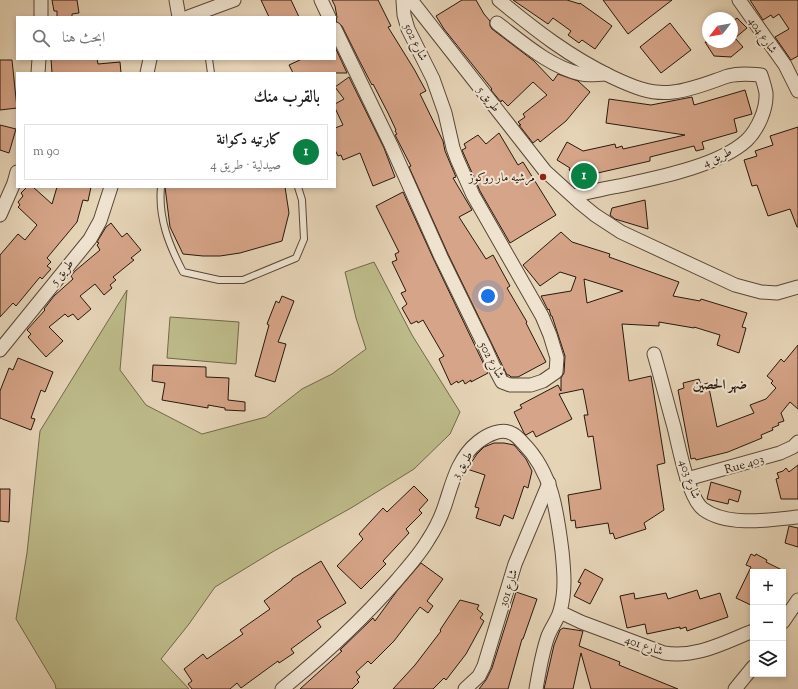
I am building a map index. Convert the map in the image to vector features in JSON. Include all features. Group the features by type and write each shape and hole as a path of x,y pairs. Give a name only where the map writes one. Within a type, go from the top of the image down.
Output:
{"street":[{"path":"41,0 41,16"},
{"path":"176,0 179,16"},
{"path":"193,16 203,14 234,0"},
{"path":"321,0 329,16"},
{"name":"طريق 4","path":"499,0 523,20 568,53 606,74 643,90 658,93 673,92 692,88 738,74 761,75 766,92 766,100 763,113 757,127 747,140 729,152 697,166 664,176 577,195 577,200"},
{"name":"شارع 404","path":"739,0 785,65 798,91"},
{"name":"شارع 502","path":"336,31 441,257 502,382 520,386 543,381 556,372 557,358 550,335 542,316 473,195 460,167 453,148 445,114 434,79 408,29 404,16 407,2"},
{"name":"طريق 5","path":"407,2 545,171 577,200"},
{"path":"497,23 536,52 554,63 582,75 606,74"},
{"path":"38,72 39,60"},
{"path":"147,72 150,60"},
{"path":"0,215 16,176"},
{"name":"طريق 5","path":"0,350 90,239 100,221 111,188"},
{"path":"577,200 595,215 621,232 735,285 761,292 777,294 798,287"},
{"name":"شارع 403","path":"654,354 688,479 697,502 703,509 712,514 726,518 746,521 798,517"},
{"name":"طريق 3","path":"282,689 333,646 372,607 408,566 428,541 437,525 446,503 452,482 459,465 467,452 478,442 491,434 502,432 513,434 530,451 540,465 549,483 556,506 564,574 564,592 560,612 550,630 545,644 536,689"},
{"name":"Rue 403","path":"688,479 780,453 798,442"},
{"name":"شارع 301","path":"465,689 479,676 484,666 515,564 549,483"},
{"path":"786,615 798,600"},
{"name":"شارع 401","path":"560,612 664,653 678,655 696,653 750,632"},
{"path":"735,689 750,671"}],"lane":[{"path":"209,60 211,72"},
{"path":"161,188 161,217 171,248 183,272 219,280 243,280 296,258 304,239 302,200 298,188"}],"shaded area":[{"path":"374,262 412,335 460,412 450,434 414,469 351,508 274,551 215,587 189,624 161,659 189,689 56,689 55,684 16,619 27,553 40,431 127,290 120,370 146,405 202,434 266,417 302,389 332,374 366,349 356,318 345,272"},
{"path":"170,317 239,322 236,364 167,358"}],"building":[{"path":"52,0 77,0 79,13 72,14 72,16 57,16 57,11 54,11"},
{"path":"261,0 291,0 299,16 269,16"},
{"path":"332,0 378,0 391,26 388,27 426,91 420,94 443,141 445,151 456,177 453,178 472,210 459,217 486,259 493,255 510,286 507,288 527,322 526,323 546,362 518,377 511,377 507,375 448,254 409,167 411,166 395,135 397,134 395,131 396,130 388,113 342,26 336,21 337,17 335,6"},
{"path":"462,0 476,0 490,21 490,26 492,29 534,61 553,81 558,74 578,81 590,92 566,121 540,142 538,139 533,143 518,122 525,117 523,114 547,95 533,82 508,106 502,100 501,102 444,29 436,16"},
{"path":"513,0 567,0 580,3 612,26 595,49 582,40 579,43 568,35 571,31 553,18 548,24"},
{"path":"603,0 672,0 628,34"},
{"path":"750,0 798,0 798,56 791,60 775,37 789,29 779,14 773,18 771,15 763,20"},
{"path":"738,19 747,28 738,36"},
{"path":"670,23 691,50 661,73 640,47"},
{"path":"738,41 743,47 731,57 714,56 709,48 738,48"},
{"path":"336,49 347,73 292,72 289,65 300,60 336,60"},
{"path":"0,60 12,60 16,108 0,110"},
{"path":"51,60 97,60 98,64 120,62 121,72 52,72"},
{"path":"349,77 384,148 395,177 373,186 360,153 343,160 341,155 338,156 336,152 336,128 343,125 336,110 336,103 344,99 336,86"},
{"path":"745,90 752,114 734,119 737,132 702,142 704,149 696,151 694,146 650,157 650,161 589,175 589,171 576,174 569,170 570,168 557,160 567,142 583,151 615,144 616,148 622,146 623,149 685,135 606,123 609,99 651,105 692,97 694,105"},
{"path":"0,125 16,129 9,153 0,150"},
{"path":"798,127 797,227 790,209 768,216 757,185 752,186 744,160 757,156 755,151 773,145 770,136"},
{"path":"499,133 518,165 523,162 556,215 510,243 480,191 462,150 466,148 464,144 478,135 486,144"},
{"path":"26,188 34,188 52,204 57,188 91,188 88,201 83,200 77,222 47,258 51,262 47,266 51,269 42,279 40,277 16,306 13,303 0,317 0,255 18,234 25,240 37,225 18,207 20,205 18,202 23,196 21,193"},
{"path":"165,188 285,188 289,213 282,241 240,253 220,256 183,254 170,227"},
{"path":"403,192 488,373 471,382 471,380 465,384 463,380 458,383 457,381 451,385 439,359 444,356 423,320 418,323 417,321 411,324 402,308 407,304 401,293 406,291 392,262 397,260 395,254 399,252 376,206"},
{"path":"645,200 648,229 615,219 610,215 612,208"},
{"path":"111,223 122,237 127,233 141,250 131,258 134,260 113,277 116,280 110,285 112,288 104,295 95,284 80,296 91,309 78,320 73,314 68,317 65,314 49,327 63,341 46,357 28,337 31,334 27,330 45,310 44,309 54,296 73,279 71,276 75,271 100,250 97,245 99,243 97,242 106,227"},
{"path":"561,232 572,242 610,254 609,257 679,282 673,296 700,301 701,299 747,313 742,327 746,328 739,353 717,345 720,335 694,327 659,322 659,326 622,324 629,381 651,376 665,463 657,465 664,510 644,523 646,529 615,539 613,533 610,534 608,523 576,528 575,520 571,521 568,495 601,489 593,436 588,437 584,415 588,415 583,389 559,394 572,419 536,437 533,431 526,435 524,433 514,412 522,408 520,405 558,385 561,391 561,378 564,373 565,356 552,316 541,296 571,291 576,277 560,272 540,286 523,265","holes":["584,279 623,291 587,303"]},
{"path":"282,296 294,301 278,342 286,344 275,382 255,376 269,325 267,324 276,301 279,303"},
{"path":"798,345 798,409 790,402 781,413 784,421 778,423 779,425 772,428 773,430 761,435 762,438 728,452 696,460 695,458 691,459 678,390 684,388 683,383 699,379 701,385 708,383 717,427 754,413 750,405 766,399 776,388 771,383 773,381 767,376 781,359 784,362"},
{"path":"18,358 53,372 45,392 41,390 31,418 35,419 31,430 0,418 0,391 9,368 13,370"},
{"path":"153,365 206,367 206,377 229,378 228,400 245,402 245,411 225,410 225,408 208,405 208,408 162,400 165,383 152,381"},
{"path":"494,443 514,445 526,459 532,471 528,488 524,486 513,519 504,515 500,526 476,518 479,508 475,507 485,475 467,469 477,454 484,447"},
{"path":"798,465 798,499 781,499 776,479 779,478 777,473 786,468 789,472"},
{"path":"711,482 741,491 738,502 729,499 728,504 707,499"},
{"path":"414,486 428,500 419,510 422,513 406,529 409,533 383,561 386,564 361,589 337,566 363,539 359,534 383,508 387,512"},
{"path":"0,489 10,489 9,522 0,521"},
{"path":"789,526 798,528 798,547 785,543"},
{"path":"751,554 755,556 756,554 767,560 766,562 780,569 750,569 751,567 746,565"},
{"path":"321,561 346,603 317,621 321,627 291,649 294,653 279,663 278,661 241,688 237,683 230,689 192,689 188,684 192,681 184,669 203,654 207,659 243,634 240,630 270,609 264,601 292,579"},
{"path":"421,563 443,579 427,601 433,606 428,613 420,607 394,641 371,664 368,661 356,672 360,677 357,680 359,682 352,689 300,689 342,651 340,650 373,618 375,621 397,591"},
{"path":"585,569 603,579 590,604 574,596 581,583 578,582"},
{"path":"750,569 750,605 736,598"},
{"path":"697,590 700,599 720,593 728,617 687,631 686,627 680,629 680,627 647,634 645,624 627,628 620,596 634,593 635,599 666,593 668,599"},
{"path":"516,592 537,599 522,639 508,689 479,689 486,680 492,668"},
{"path":"460,600 479,605 477,609 483,614 480,618 484,621 466,654 446,680 444,678 433,689 393,689 415,665 441,631 440,630"},
{"path":"563,628 583,631 579,646 620,662 619,665 678,689 591,689 581,653 573,689 544,689 554,645 560,630"}],"place":[{"name":"كارتيه دكوانة","path":"584,176"},
{"name":"مرشيه مار روكوز","path":"543,177"}],"district":[{"name":"ضهر الحصين","path":"720,384"}]}
